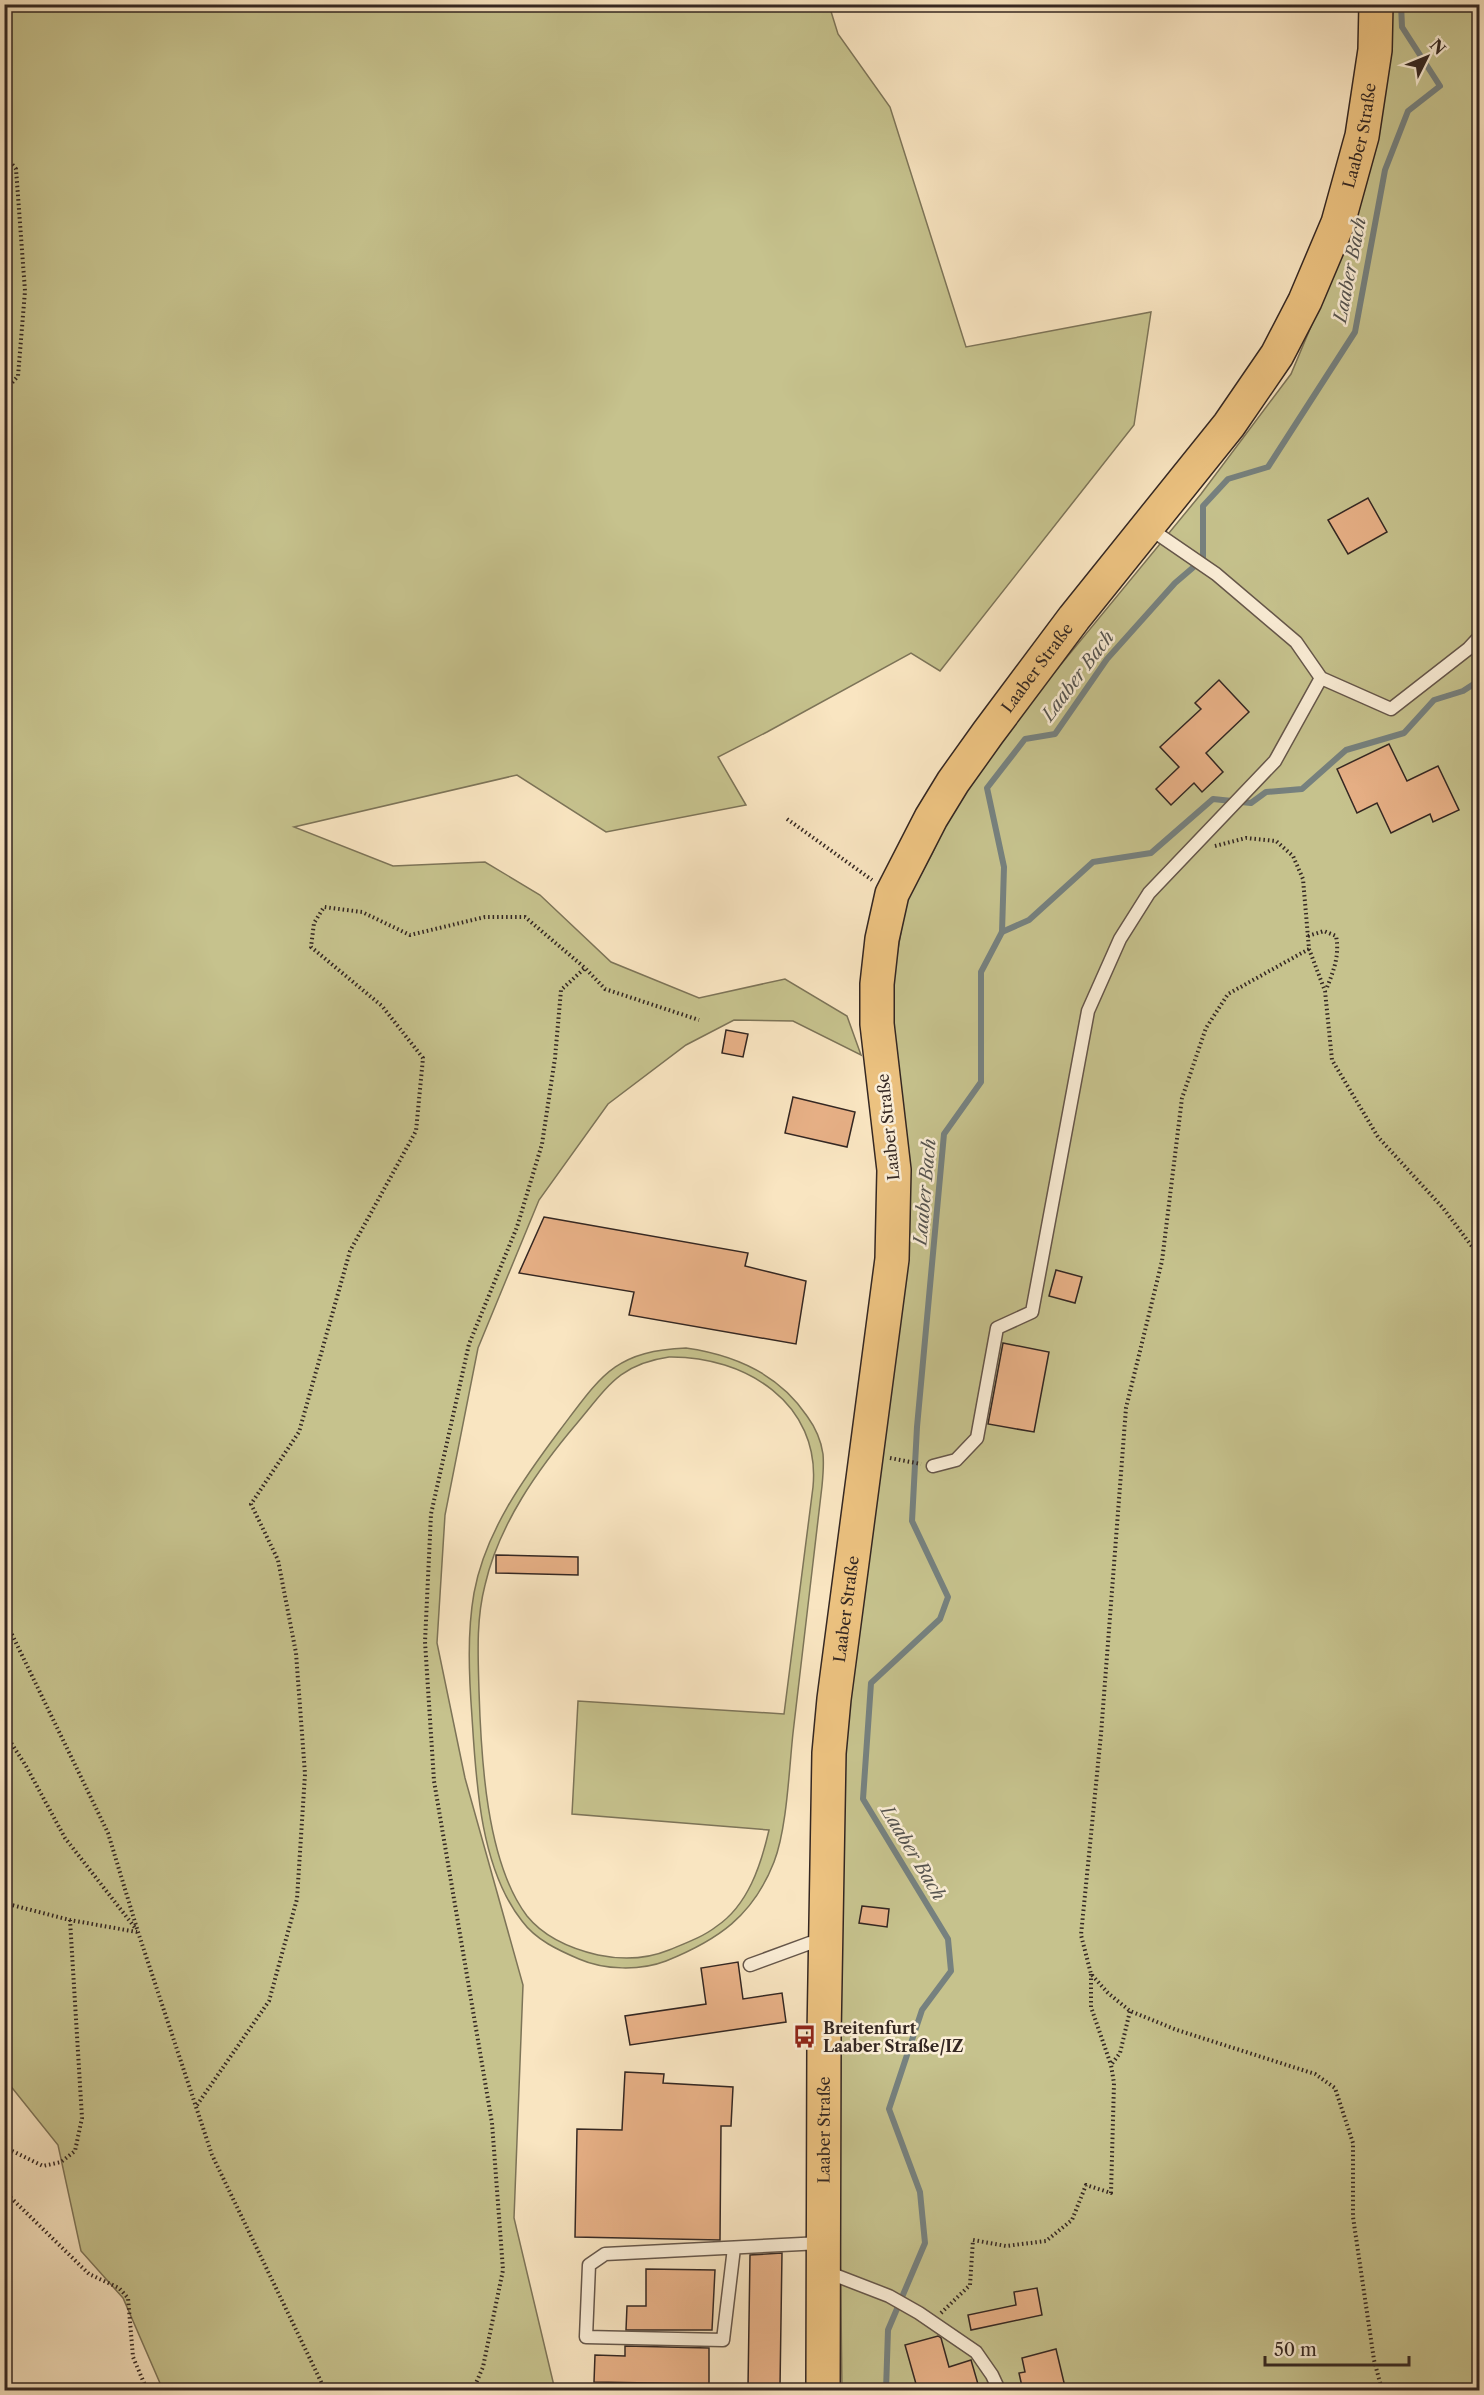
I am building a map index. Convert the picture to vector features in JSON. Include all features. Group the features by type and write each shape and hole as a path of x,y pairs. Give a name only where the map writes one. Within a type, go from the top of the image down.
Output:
{"main road":[{"name":"Laaber Straße","path":"823,2391 830,1753 834,1699 892,1250 894,1170 876,1024 881,950 892,894 953,782 1052,646 1229,425 1277,356 1305,302 1338,223 1362,136 1375,50 1376,4"}],"lane":[{"path":"1148,527 1216,574 1296,642 1321,678 1391,710 1468,649 1479,636"},
{"path":"933,1466 956,1460 977,1438 997,1328 1032,1312 1088,1011 1120,939 1149,893 1275,761 1321,678"},
{"path":"750,1965 810,1942 827,1943"},
{"path":"734,2247 723,2340 586,2337 589,2265 604,2254 734,2247 823,2257 919,2313 976,2352 992,2375 999,2391"}],"path":[{"path":"4,154 16,169 25,291 18,376 4,392"},
{"path":"787,819 873,881"},
{"path":"1213,847 1246,838 1276,841 1293,856 1303,879 1309,949 1325,991 1332,1060 1378,1137 1443,1208 1479,1257"},
{"path":"870,891 877,871"},
{"path":"197,2105 269,2001 297,1899 304,1774 296,1653 278,1560 251,1504 299,1432 350,1251 416,1131 423,1058 382,1006 310,947 314,923 324,907 362,912 410,935 485,917 525,917 606,989 699,1020"},
{"path":"1308,936 1324,931 1336,936 1338,948 1335,967 1325,991"},
{"path":"931,2321 970,2285 973,2240 1006,2246 1046,2241 1072,2220 1086,2185 1111,2193 1114,2083 1111,2065 1091,2007 1091,1974 1081,1935 1101,1734 1126,1408 1161,1261 1182,1098 1206,1028 1228,994 1309,949"},
{"path":"473,2391 483,2367 503,2270 492,2123 434,1781 425,1641 431,1514 469,1344 517,1227 542,1144 555,1058 561,990 585,968"},
{"path":"896,1460 933,1466"},
{"path":"4,1618 108,1833 138,1932 212,2155 325,2391"},
{"path":"4,1732 26,1766 65,1838 138,1932"},
{"path":"4,1903 70,1920 138,1932"},
{"path":"4,2147 43,2166 61,2162 75,2151 82,2118 70,1920"},
{"path":"1091,1974 1108,1993 1130,2011 1177,2030 1315,2074 1335,2088 1353,2143 1353,2217 1374,2360 1382,2391"},
{"path":"1111,2065 1120,2054 1130,2011"},
{"path":"4,2191 89,2274 119,2288 128,2298 133,2356 147,2391"}],"shaded area":[{"path":"4,5 829,5 838,34 890,107 966,347 1151,312 1134,425 940,671 911,653 718,757 746,805 606,832 517,775 294,827 393,866 485,862 540,895 611,962 699,998 785,979 847,1016 861,1055 793,1021 734,1020 686,1045 608,1104 539,1200 478,1348 445,1515 437,1643 465,1778 523,1985 514,2218 555,2390 163,2390 123,2298 81,2251 58,2145 5,2079"},
{"path":"1382,5 1479,5 1479,2390 842,2390 838,2065 839,1757 871,1485 890,996 906,902 932,854 966,780 1201,494 1291,374 1349,236"},
{"path":"686,1348 722,1356 754,1369 783,1389 796,1401 813,1425 823,1454 823,1478 785,1816 774,1862 756,1897 732,1924 717,1935 666,1961 634,1968 622,1968 589,1963 548,1944 534,1934 508,1900 497,1876 483,1823 476,1768 469,1670 470,1623 479,1570 487,1549 508,1507 533,1467 574,1411 611,1370 642,1354","holes":["669,1357 697,1359 725,1365 750,1376 772,1390 791,1409 805,1431 812,1457 813,1487 784,1714 578,1701 572,1814 769,1830 762,1857 745,1896 728,1917 717,1926 694,1940 661,1953 634,1958 607,1957 569,1946 542,1930 527,1916 513,1893 502,1867 494,1838 484,1777 478,1651 480,1611 491,1562 510,1519 535,1478 607,1387 627,1371 652,1360"]}],"building":[{"path":"1368,498 1387,532 1348,554 1328,520"},
{"path":"1219,680 1249,712 1206,753 1223,772 1202,792 1194,783 1171,805 1156,789 1179,767 1160,747 1201,709 1195,703"},
{"path":"1389,744 1407,781 1438,766 1459,810 1433,822 1430,814 1391,833 1377,803 1357,813 1337,769"},
{"path":"726,1030 748,1034 743,1057 722,1053"},
{"path":"793,1097 855,1112 847,1147 785,1133"},
{"path":"544,1217 748,1253 745,1266 806,1281 796,1344 629,1315 634,1292 519,1273"},
{"path":"1056,1270 1082,1277 1075,1303 1049,1296"},
{"path":"1003,1343 1049,1352 1034,1432 988,1424"},
{"path":"496,1555 578,1557 578,1575 496,1573"},
{"path":"862,1906 889,1909 887,1927 859,1923"},
{"path":"738,1962 743,1999 782,1993 786,2022 630,2045 625,2016 706,2004 701,1968"},
{"path":"625,2072 664,2074 663,2083 733,2087 731,2126 721,2126 720,2240 575,2237 577,2129 622,2130"},
{"path":"782,2253 780,2387 748,2387 750,2255"},
{"path":"646,2269 715,2270 712,2330 626,2330 627,2306 646,2306"},
{"path":"1037,2288 1042,2315 971,2330 968,2315 1016,2305 1014,2292"},
{"path":"938,2336 941,2338 949,2367 971,2360 980,2391 918,2391 905,2345"},
{"path":"625,2346 709,2348 709,2384 594,2382 595,2355 625,2356"},
{"path":"1056,2349 1066,2391 1023,2391 1019,2373 1025,2372 1022,2358"}],"waterway":[{"name":"Laaber Bach","path":"886,2390 888,2330 925,2243 920,2192 889,2109 922,2010 951,1971 948,1939 863,1799 871,1683 940,1619 948,1597 912,1521 917,1427 944,1134 981,1082 981,972 1002,932 1004,867 987,788 1025,739 1055,734 1107,659 1175,583 1203,559 1203,506 1228,479 1268,467 1355,332 1385,170 1408,111 1440,86 1402,27 1401,4"},
{"path":"1002,932 1029,920 1093,862 1151,853 1213,799 1251,803 1266,792 1302,789 1346,750 1404,733 1434,700 1463,691 1480,680"}],"place":[{"name":"Breitenfurt Laaber Straße/IZ","path":"805,2037"}]}
